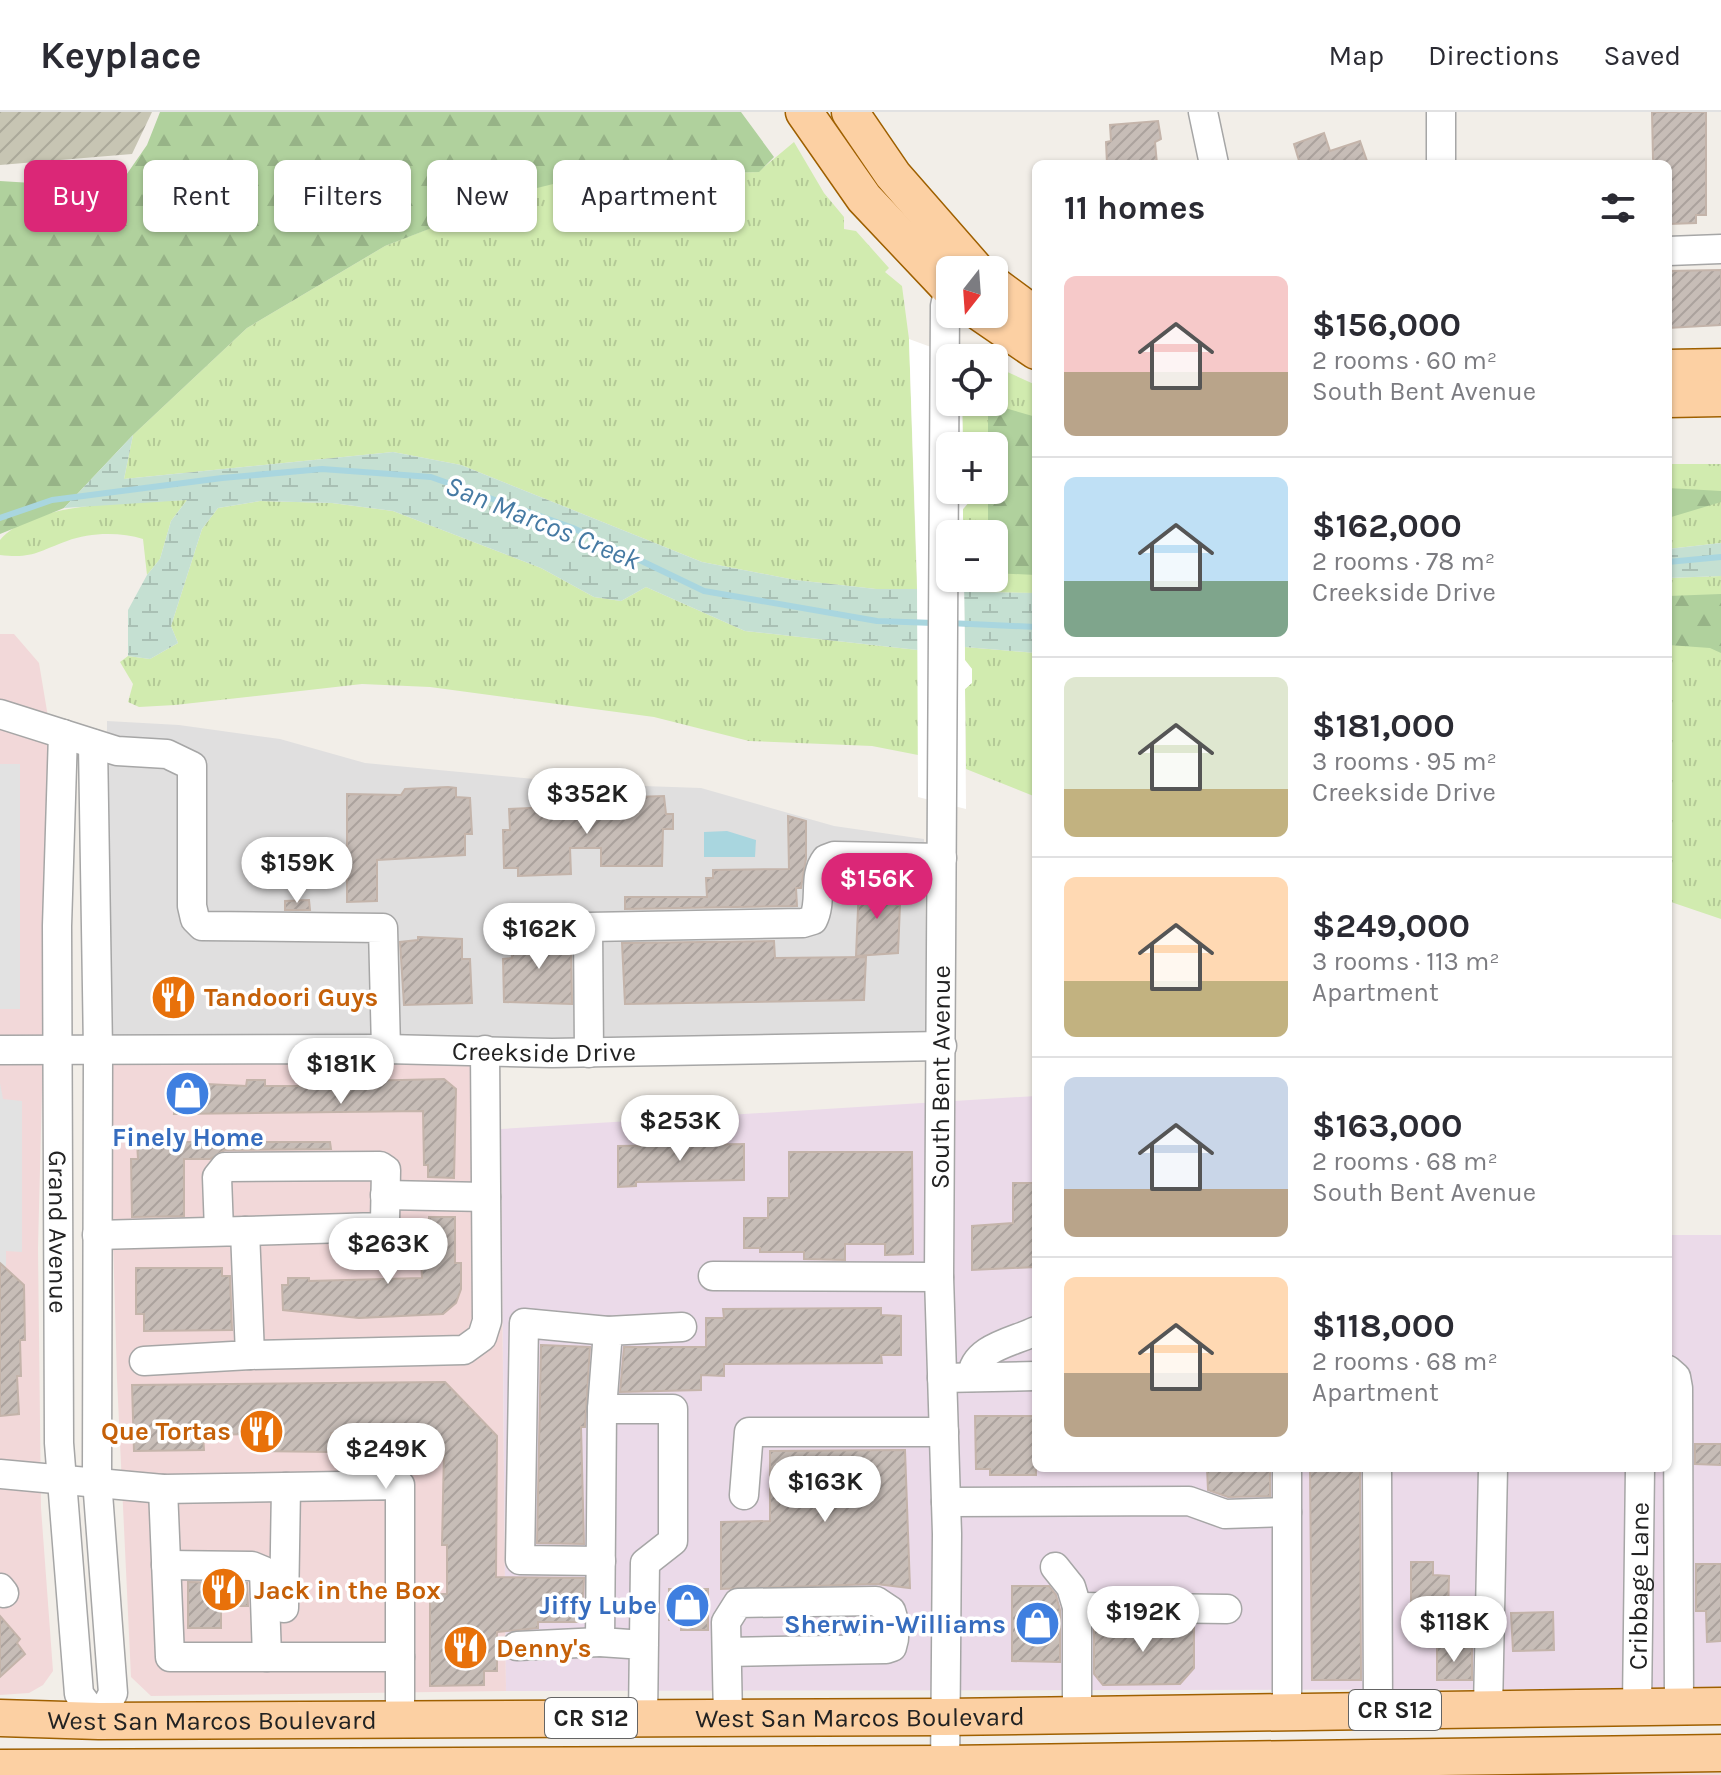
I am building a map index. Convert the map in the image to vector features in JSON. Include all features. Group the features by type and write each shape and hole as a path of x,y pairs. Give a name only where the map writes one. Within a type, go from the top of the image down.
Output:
{"main road":[{"path":"804,112 864,198 936,258"},
{"path":"850,112 944,256"},
{"path":"1008,295 1032,313"},
{"path":"1002,328 1032,348"},
{"path":"1672,368 1721,367"},
{"path":"1672,399 1721,398"},
{"name":"West San Marcos Boulevard","path":"0,1718 99,1721 945,1717 1721,1706"},
{"name":"Grand Avenue","path":"99,1721 100,1771"},
{"name":"West San Marcos Boulevard","path":"0,1768 387,1771 1342,1767 1510,1765 1721,1753"}],"street":[{"path":"1203,112 1213,160"},
{"path":"1441,112 1441,160"},
{"path":"1672,251 1721,249"},
{"name":"South Bent Avenue","path":"945,1769 946,1502 939,1277 945,353 949,328"},
{"path":"0,714 117,751 167,754 192,766 192,906 195,919 202,926 383,928 386,1049"},
{"name":"Grand Avenue","path":"63,734 56,1049 61,1477 79,1694 99,1721 113,1693 97,1480 98,1050 93,744"},
{"path":"589,1053 588,927 803,923 813,920 817,911 818,878 826,859 834,856 942,858"},
{"name":"Creekside Drive","path":"0,1050 386,1049 589,1053 942,1046"},
{"path":"144,1361 464,1350 482,1337 487,1321 485,1050"},
{"path":"97,1235 232,1231 380,1227 385,1221 386,1170 380,1166 225,1167 217,1177 232,1231 250,1355"},
{"path":"385,1195 486,1197"},
{"path":"713,1276 939,1277"},
{"path":"601,1561 520,1560 524,1323 608,1331 682,1327"},
{"path":"600,1642 602,1409 608,1331"},
{"path":"972,1377 973,1365 981,1354 1032,1333"},
{"path":"1672,1374 1678,1388 1679,1706"},
{"path":"942,1378 1032,1376"},
{"path":"602,1409 673,1409 673,1541 645,1563 643,1718"},
{"path":"744,1495 749,1432 944,1432"},
{"path":"1287,1472 1287,1711"},
{"path":"1377,1472 1378,1710"},
{"path":"1488,1709 1493,1472"},
{"name":"Cribbage Lane","path":"1637,1706 1640,1472"},
{"path":"0,1474 97,1480 163,1489 400,1485 400,1719"},
{"path":"275,1657 286,1487"},
{"path":"163,1489 170,1657 400,1657"},
{"path":"946,1502 1189,1501 1225,1514 1287,1512"},
{"path":"166,1565 252,1566 264,1571 275,1657"},
{"path":"1055,1567 1071,1587 1077,1607 1077,1715"},
{"path":"727,1652 886,1649 892,1647 894,1621 891,1611 876,1601 738,1603 726,1622 728,1718"},
{"path":"1077,1607 1227,1609"},
{"path":"517,1646 600,1642 644,1645"}],"shaded area":[{"path":"0,112 152,112 132,154 24,160 24,163 0,165"},
{"path":"0,634 14,634 39,663 51,735 38,1248 41,1508 53,1671 43,1685 29,1693 0,1695"},
{"path":"107,721 179,725 280,739 365,763 586,784 701,788 834,826 924,839 928,1041 106,1041"},
{"path":"0,764 20,764 20,1009 0,1009"},
{"path":"500,1060 506,1691 151,1696 131,1677 117,1379 108,1063"},
{"path":"0,1083 3,1099 22,1101 22,1252 6,1251 6,1268 0,1268"},
{"path":"1032,1096 1032,1472 1672,1472 1672,1235 1721,1235 1721,1689 506,1691 501,1129"},
{"path":"1721,1773 1721,1775 1423,1775"}],"green space":[{"path":"160,112 741,112 774,157 759,172 745,172 745,160 553,160 553,184 537,188 537,160 427,160 427,230 385,246 247,328 133,435 64,508 0,534 0,181 24,182 24,232 127,232 127,174 147,145"},
{"path":"794,142 824,193 844,217 844,229 856,231 889,268 885,272 902,286 909,339 917,589 876,589 795,580 702,562 461,465 393,452 124,479 133,435 247,328 385,246 427,230 427,232 537,232 537,187 553,183 553,232 745,232 745,172 758,172"},
{"path":"1008,372 1032,383 1032,593 964,592 1008,592 1008,520 963,520 963,509 967,504 1008,504 1008,432 963,432 962,416 1008,416"},
{"path":"1008,409 1032,416 1032,575 1008,574 1008,520 988,520 988,504 1008,504 1008,432 988,432 988,416 1008,416"},
{"path":"133,435 124,479 393,452 461,465 702,562 795,580 876,589 917,589 918,650 745,631 646,587 621,601 594,597 541,568 393,511 332,503 260,501 218,508 202,529 171,626 178,643 150,659 128,656 128,610 147,575 160,559 171,521 187,500 64,508"},
{"path":"1672,464 1721,464 1721,543 1672,549"},
{"path":"1672,488 1721,491 1721,502 1672,517"},
{"path":"187,500 171,521 160,559 147,575 143,539 125,535 85,536 28,555 0,555 0,540 16,527 37,517 88,506"},
{"path":"260,501 332,503 393,511 541,568 594,597 621,601 646,587 745,631 918,650 918,755 872,746 749,741 654,717 430,687 362,684 175,705 139,707 128,702 133,684 120,662 128,656 150,659 178,643 171,626 202,529 218,508"},
{"path":"1721,543 1721,576 1672,578 1672,549"},
{"path":"1721,576 1721,919 1672,902 1672,578"},
{"path":"964,592 1032,593 1032,653 965,647"},
{"path":"1721,594 1721,653 1710,648 1672,645 1672,596"},
{"path":"965,647 1032,653 1032,795 966,769 965,689 972,682 972,669 965,661"}],"water":[{"path":"727,831 756,840 755,857 704,857 704,832"}],"pier":[{"path":"909,339 936,349 936,416 962,416 963,432 936,432 936,504 967,504 963,509 963,520 936,520 936,592 964,592 965,660 972,669 972,683 965,689 966,809 918,797 917,577"}],"building":[{"path":"1652,112 1706,112 1706,215 1696,215 1696,223 1672,224 1672,160 1653,159"},
{"path":"1158,121 1161,139 1155,142 1157,160 1107,160 1106,142 1111,141 1110,125"},
{"path":"1324,133 1330,151 1360,141 1367,160 1299,160 1294,144"},
{"path":"1721,270 1721,325 1672,328 1672,271"},
{"path":"456,788 456,797 470,798 472,834 465,834 465,855 377,860 377,901 347,902 347,794 401,795 405,789"},
{"path":"664,796 666,814 673,814 673,829 663,829 662,866 601,866 601,848 570,848 571,874 518,876 518,868 504,868 503,830 510,830 509,809 553,807 559,812 600,811 604,798"},
{"path":"788,816 806,821 806,859 801,888 796,888 797,906 625,909 625,897 707,897 706,878 713,878 713,870 789,869"},
{"path":"859,885 877,885 886,887 886,892 896,892 896,905 900,905 898,953 856,956"},
{"path":"309,900 310,910 285,910 285,901"},
{"path":"556,936 562,941 571,940 572,1004 504,1002 503,959 512,958 511,938"},
{"path":"418,937 462,939 462,959 470,959 472,1003 404,1005 400,942 418,940"},
{"path":"774,941 775,958 866,957 864,1000 625,1004 622,943"},
{"path":"358,1077 359,1081 444,1079 456,1089 454,1178 428,1177 428,1165 424,1165 423,1111 174,1114 178,1089 187,1083 246,1086 247,1080 265,1080 265,1086 304,1086 304,1078"},
{"path":"137,1142 330,1142 331,1149 225,1150 210,1159 184,1159 184,1216 132,1217 131,1159 138,1159"},
{"path":"744,1144 744,1180 636,1182 636,1186 618,1187 618,1146"},
{"path":"789,1152 912,1152 913,1254 885,1255 885,1244 845,1244 845,1260 804,1259 804,1252 760,1252 760,1248 744,1248 744,1218 768,1218 768,1198 789,1198"},
{"path":"1013,1183 1032,1183 1032,1267 972,1270 972,1226 1013,1223"},
{"path":"429,1217 455,1217 455,1263 461,1263 461,1289 456,1303 443,1314 359,1318 283,1310 282,1285 288,1285 288,1278 309,1278 309,1281 422,1278 421,1259 429,1259"},
{"path":"0,1263 24,1285 25,1340 20,1340 21,1376 17,1376 19,1414 0,1416"},
{"path":"136,1268 222,1268 222,1276 230,1276 232,1330 144,1331 144,1314 136,1314"},
{"path":"881,1308 881,1315 901,1316 901,1355 881,1355 882,1363 724,1364 724,1376 701,1375 701,1390 620,1392 624,1347 706,1347 706,1318 724,1318 723,1309"},
{"path":"541,1345 590,1347 585,1427 581,1427 584,1544 537,1543"},
{"path":"445,1382 497,1436 496,1577 584,1578 583,1605 578,1605 578,1622 538,1622 538,1628 497,1632 497,1671 484,1671 484,1685 430,1686 430,1594 447,1594 447,1545 442,1545 444,1451 425,1436 383,1438 381,1430 331,1433 331,1452 253,1451 254,1434 203,1435 204,1450 134,1451 132,1385"},
{"path":"975,1416 1032,1416 1032,1472 1036,1475 990,1475 990,1469 976,1469"},
{"path":"1695,1444 1721,1444 1721,1465 1695,1464"},
{"path":"905,1450 910,1588 876,1584 721,1589 721,1522 770,1521 770,1451"},
{"path":"1207,1472 1270,1472 1270,1496 1228,1497 1208,1490"},
{"path":"1310,1472 1360,1472 1361,1680 1312,1680"},
{"path":"1411,1562 1433,1562 1433,1575 1449,1576 1448,1617 1439,1617 1439,1626 1411,1626"},
{"path":"1696,1564 1721,1564 1721,1641 1707,1642 1706,1611 1696,1611"},
{"name":"Jack in the Box","path":"188,1582 247,1583 248,1606 221,1606 221,1628 188,1628"},
{"name":"Sherwin-Williams","path":"1012,1586 1049,1586 1056,1595 1060,1610 1060,1662 1012,1661"},
{"name":"Jiffy Lube","path":"669,1589 708,1589 708,1630 681,1630 681,1620 669,1620"},
{"path":"1553,1612 1554,1650 1513,1651 1511,1613"},
{"path":"0,1616 20,1639 17,1643 25,1654 0,1677"},
{"path":"1094,1626 1194,1626 1194,1668 1180,1684 1103,1685 1094,1674"},
{"path":"1437,1647 1472,1647 1472,1680 1437,1680"}],"waterway":[{"name":"San Marcos Creek","path":"0,518 52,500 222,478 322,469 431,477 573,528 704,591 877,621 934,623"},
{"name":"San Marcos Creek","path":"1672,562 1721,557"},
{"name":"San Marcos Creek","path":"949,623 1032,627"}],"place":[{"name":"Tandoori Guys","path":"173,997"},
{"name":"Finely Home","path":"188,1094"},
{"name":"Que Tortas","path":"262,1431"},
{"name":"Jack in the Box","path":"223,1590"},
{"name":"Jiffy Lube","path":"688,1605"},
{"name":"Sherwin-Williams","path":"1037,1624"},
{"name":"Denny's","path":"465,1648"}]}
